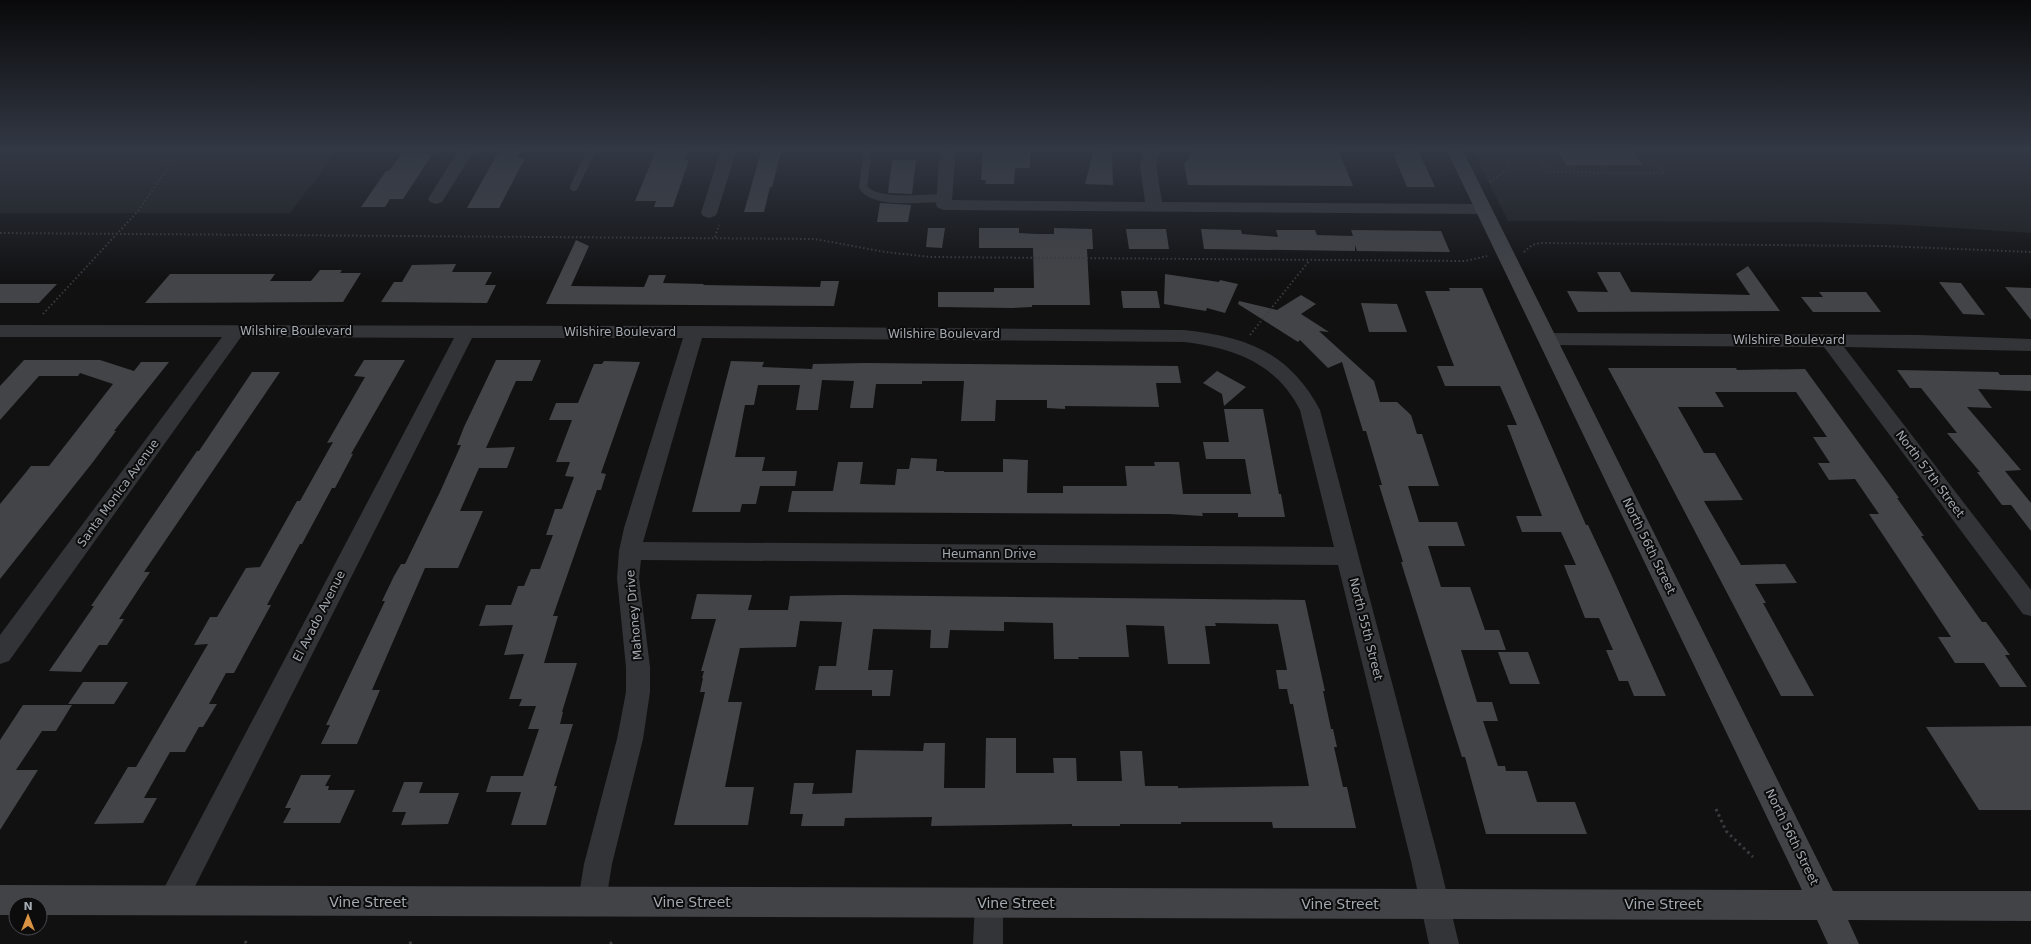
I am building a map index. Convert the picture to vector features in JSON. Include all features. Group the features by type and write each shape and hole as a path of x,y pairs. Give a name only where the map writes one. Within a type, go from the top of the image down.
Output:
{"main road":[{"name":"North 56th Street","path":"1475,193 1844,944"},
{"name":"Vine Street","path":"0,900 2031,906"}],"street":[{"path":"436,199 440,193"},
{"path":"709,213 715,193"},
{"path":"945,193 944,202 1154,206 1483,209"},
{"path":"1152,193 1154,206"},
{"name":"Wilshire Boulevard","path":"2,333 236,331 694,332 1184,336 1244,342"},
{"name":"Santa Monica Avenue","path":"0,654 236,331"},
{"name":"El Avado Avenue","path":"173,900 466,332"},
{"name":"Mahoney Drive","path":"592,901 598,864 630,739 638,692 638,666 628,578 630,550 635,528 694,332"},
{"name":"Wilshire Boulevard","path":"1547,339 1919,340 2031,345"},
{"name":"North 57th Street","path":"1829,340 2031,607"},
{"name":"North 55th Street","path":"1244,342 1294,382 1306,400 1347,556 1444,944"},
{"name":"Heumann Drive","path":"630,550 1347,556"},
{"path":"988,944 989,903"}],"lane":[{"path":"869,193 872,195 888,197 944,202"}],"path":[{"path":"39,318 118,234 138,211 150,193"},
{"path":"0,233 815,239 885,252 931,257 1465,261 1477,260 1494,254"},
{"path":"1518,252 1524,252 1532,245 1540,243 1885,246 2031,252"},
{"path":"1244,342 1310,260"},
{"path":"1716,809 1726,831 1753,857"},
{"path":"610,944 614,941"}],"shaded area":[{"path":"0,193 305,193 290,213 0,213"},
{"path":"1494,193 2031,193 2031,233 1908,225 1813,222 1508,221"}],"building":[{"path":"371,193 407,193 403,199 390,199 385,207 361,207"},
{"path":"475,193 507,193 499,208 467,208"},
{"path":"638,193 678,193 673,207 654,207 656,201 635,201"},
{"path":"749,193 769,193 764,212 744,212"},
{"path":"889,193 912,193 912,194"},
{"path":"880,203 911,205 908,222 877,222"},
{"path":"928,228 945,228 942,248 926,247"},
{"path":"979,228 1019,228 1019,233 1037,234 1054,234 1054,228 1092,229 1093,249 1087,249 1090,305 1032,305 1032,307 1012,308 938,307 938,292 994,292 994,288 1034,288 1033,248 979,248"},
{"path":"1126,229 1166,229 1169,249 1129,249"},
{"path":"1201,229 1241,230 1242,234 1278,237 1276,230 1315,230 1317,235 1353,236 1351,230 1441,231 1450,252 1357,251 1355,245 1355,251 1204,249"},
{"path":"576,240 589,246 571,286 644,287 649,275 666,275 663,283 704,284 703,285 820,287 821,281 839,281 834,306 546,304"},
{"path":"456,264 452,272 492,272 485,285 496,285 487,303 381,302 394,282 402,282 412,265"},
{"path":"1748,266 1780,311 1578,312 1567,291 1608,292 1597,272 1620,272 1631,292 1750,295 1736,274"},
{"path":"320,270 342,270 340,273 361,273 343,302 145,303 170,274 275,274 270,281 311,281"},
{"path":"1165,274 1219,282 1220,280 1238,284 1225,313 1207,308 1206,311 1164,304"},
{"path":"1939,282 1961,283 1985,315 1963,314"},
{"path":"0,284 57,284 39,303 0,303"},
{"path":"2005,287 2031,288 2031,320"},
{"path":"1449,288 1482,288 1586,525 1588,525 1610,572 1666,696 1634,696 1628,681 1619,681 1606,650 1613,650 1599,618 1585,618 1564,565 1576,565 1561,532 1522,532 1516,516 1542,516 1507,425 1517,425 1500,386 1445,386 1437,366 1454,366 1425,291 1450,291"},
{"path":"1121,291 1157,291 1160,308 1123,308"},
{"path":"1819,292 1866,292 1881,312 1813,312 1801,297 1823,297"},
{"path":"1301,295 1316,304 1301,314 1329,332 1319,331 1374,381 1380,402 1397,402 1411,415 1417,434 1422,434 1439,486 1408,486 1419,522 1457,522 1465,546 1428,546 1441,587 1470,587 1485,630 1499,630 1506,650 1461,650 1477,702 1492,702 1498,721 1483,721 1498,766 1505,766 1506,771 1527,771 1537,802 1575,802 1587,834 1486,834 1465,757 1462,757 1401,562 1403,562 1379,485 1382,485 1366,431 1363,431 1342,362 1328,368 1300,340 1298,342 1238,304 1239,301 1277,310"},
{"path":"1361,303 1397,304 1407,332 1369,332"},
{"path":"24,360 100,360 134,371 141,362 169,362 114,431 116,431 93,462 0,579 0,504 31,466 49,466 113,384 80,373 78,376 39,376 0,420 0,386"},
{"path":"364,360 405,360 351,454 353,454 335,488 332,488 302,544 300,544 267,605 271,605 234,673 226,673 209,704 217,704 203,727 199,727 185,752 170,752 144,798 157,798 143,823 94,824 128,767 136,767 208,644 194,645 210,617 217,617 246,568 260,567 297,501 300,501 333,442 327,443 365,377 354,376"},
{"path":"496,360 541,360 532,381 516,381 486,448 515,447 507,468 479,468 460,511 483,511 458,568 425,568 372,690 380,690 357,744 321,744 330,725 326,725 385,601 382,601 401,564 405,564 440,492 461,445 457,445 464,427"},
{"path":"604,361 640,362 601,473 606,474 601,490 597,490 553,616 558,616 544,663 577,663 562,712 560,724 573,724 554,786 557,786 546,825 511,825 521,792 486,792 491,776 523,776 539,729 528,729 536,706 519,706 522,699 509,699 524,654 504,655 513,625 479,626 486,605 511,605 518,586 524,586 531,569 540,569 553,535 546,535 555,509 562,509 574,477 565,476 570,462 556,462 572,420 549,420 556,403 578,403 594,364 602,364"},
{"path":"731,361 764,362 762,367 812,369 813,364 866,363 1178,366 1181,383 1156,383 1159,407 1065,406 1065,409 1047,408 1047,400 996,400 995,421 961,421 964,381 922,381 922,384 876,384 873,408 850,408 854,381 822,380 818,410 796,410 800,385 758,385 754,405 745,405 735,457 765,457 762,471 797,471 795,486 760,486 756,504 742,504 740,512 692,512"},
{"path":"1608,368 1736,368 1737,370 1805,369 1899,498 1897,498 1924,536 1921,536 1982,622 1986,622 2010,655 2005,655 2027,687 2000,687 1984,663 1955,663 1938,637 1951,637 1869,514 1879,514 1855,479 1829,480 1818,463 1830,463 1813,437 1827,437 1796,392 1715,392 1724,407 1678,407 1704,453 1715,453 1743,500 1704,501 1741,565 1785,564 1797,583 1755,584 1766,603 1763,603 1814,696 1781,696"},
{"path":"1897,370 1998,372 2000,375 2031,375 2031,391 1978,389 1992,408 1967,407 2021,470 2005,471 2031,503 2031,531 2011,505 2002,505 1977,472 1980,472 1947,433 1957,433 1921,388 1910,388"},
{"path":"1217,371 1246,387 1224,406 1222,394 1203,383"},
{"path":"252,372 280,372 144,572 150,572 119,619 124,619 107,645 99,645 81,672 49,671 94,606 91,606"},
{"path":"1224,409 1263,409 1279,494 1281,494 1285,517 1238,517 1238,513 1202,513 1203,516 1169,514 788,512 792,491 833,491 838,462 863,462 860,484 895,485 897,469 909,469 911,458 937,459 936,471 944,472 1003,472 1003,459 1028,460 1027,493 1063,493 1063,486 1127,486 1125,466 1155,466 1154,462 1179,462 1183,494 1251,494 1245,459 1206,459 1203,442 1229,442"},
{"path":"697,594 752,595 748,610 788,610 790,596 842,595 1305,600 1325,691 1323,691 1331,729 1333,729 1337,747 1334,747 1343,787 1347,787 1356,828 1273,828 1272,822 1181,822 1181,824 1120,824 1120,826 1072,826 1072,824 931,826 932,817 845,818 844,826 801,826 803,814 790,814 794,783 814,783 812,794 852,793 856,750 923,751 924,743 945,743 944,788 985,788 986,738 1016,738 1016,773 1054,773 1053,758 1076,758 1077,781 1122,781 1120,751 1142,751 1145,786 1178,786 1178,788 1309,786 1293,704 1290,704 1287,689 1279,689 1276,670 1287,670 1278,624 1215,623 1216,626 1205,626 1210,664 1168,664 1164,626 1126,625 1129,657 1078,657 1079,659 1054,659 1053,623 1004,622 1004,631 950,630 948,648 930,648 931,630 873,629 868,670 893,670 890,696 872,696 872,690 815,690 819,666 836,666 842,622 800,621 796,647 740,648 728,702 742,702 725,787 754,787 748,825 674,825 705,692 700,692 704,671 701,671 716,619 691,619"},
{"path":"1498,652 1528,652 1540,684 1510,684"},
{"path":"83,682 128,682 114,704 68,704"},
{"path":"23,705 72,705 56,731 42,731 16,770 38,770 0,830 0,740"},
{"path":"2031,726 2031,810 1979,810 1926,727"},
{"path":"301,775 331,775 325,786 329,786 328,790 355,790 340,823 283,823 291,808 285,808"},
{"path":"404,782 423,782 419,793 459,793 448,824 401,825 406,812 392,812"}]}
